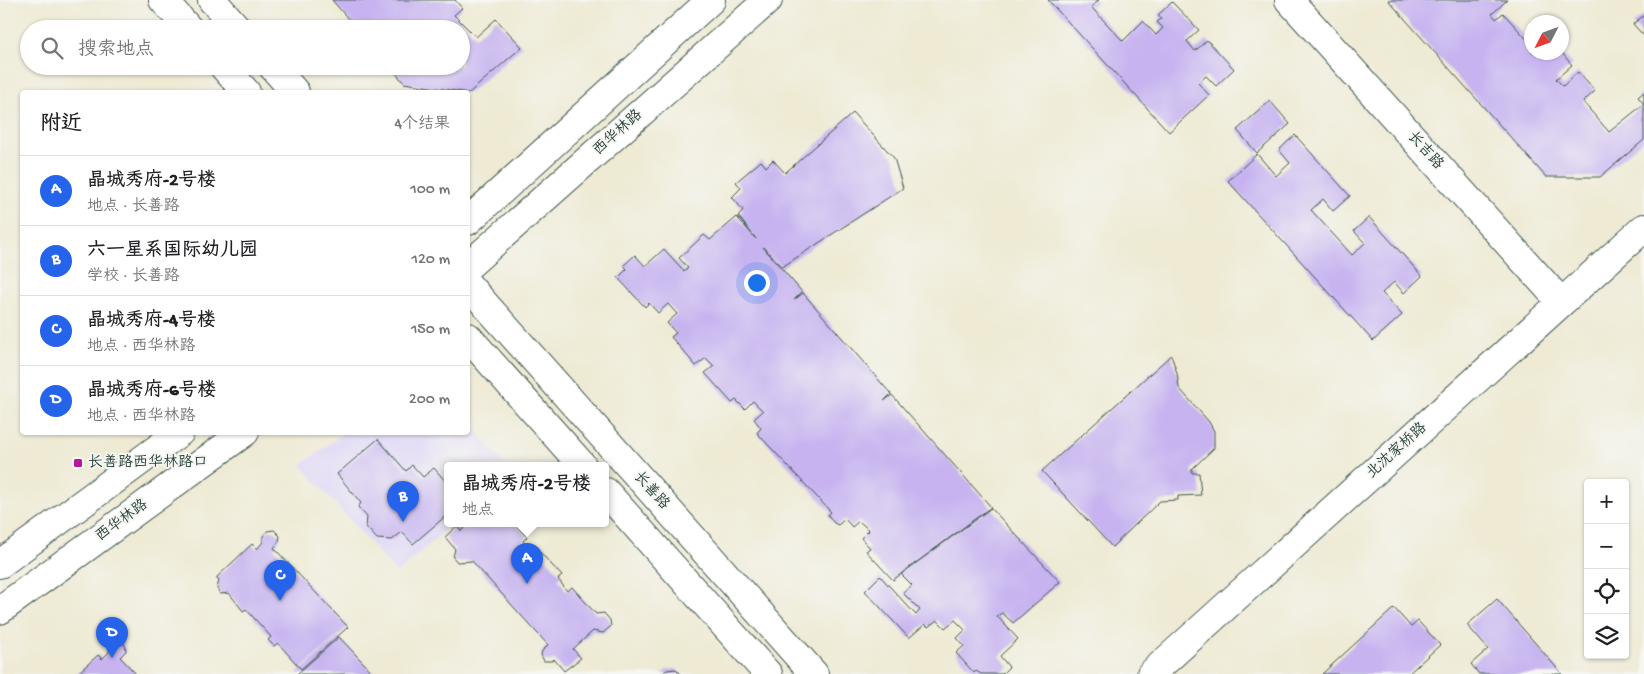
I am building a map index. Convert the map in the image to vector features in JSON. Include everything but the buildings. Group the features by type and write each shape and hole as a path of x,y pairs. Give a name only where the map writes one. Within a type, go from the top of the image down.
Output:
{"street":[{"path":"163,0 181,20"},
{"path":"212,0 230,20"},
{"path":"470,220 711,0"},
{"name":"西华林路","path":"470,264 768,0"},
{"name":"长吉路","path":"1289,0 1561,302"},
{"path":"231,75 244,90"},
{"path":"280,75 293,90"},
{"name":"北沈家桥路","path":"1151,674 1644,228"},
{"name":"长善路","path":"470,288 814,674"},
{"path":"470,339 579,462"},
{"path":"0,564 176,435"},
{"name":"西华林路","path":"0,610 241,435"},
{"path":"609,495 768,674"}],"shaded area":[{"path":"470,422 503,462 444,462 444,527 449,527 397,573 301,465 341,435 470,435"}],"place":[{"name":"长善路西华林路口","path":"78,463"},
{"name":"六一星系国际幼儿园","path":"403,522"},
{"name":"晶城秀府-2号楼","path":"527,584"},
{"name":"晶城秀府-4号楼","path":"280,601"},
{"name":"晶城秀府-6号楼","path":"112,658"}]}
